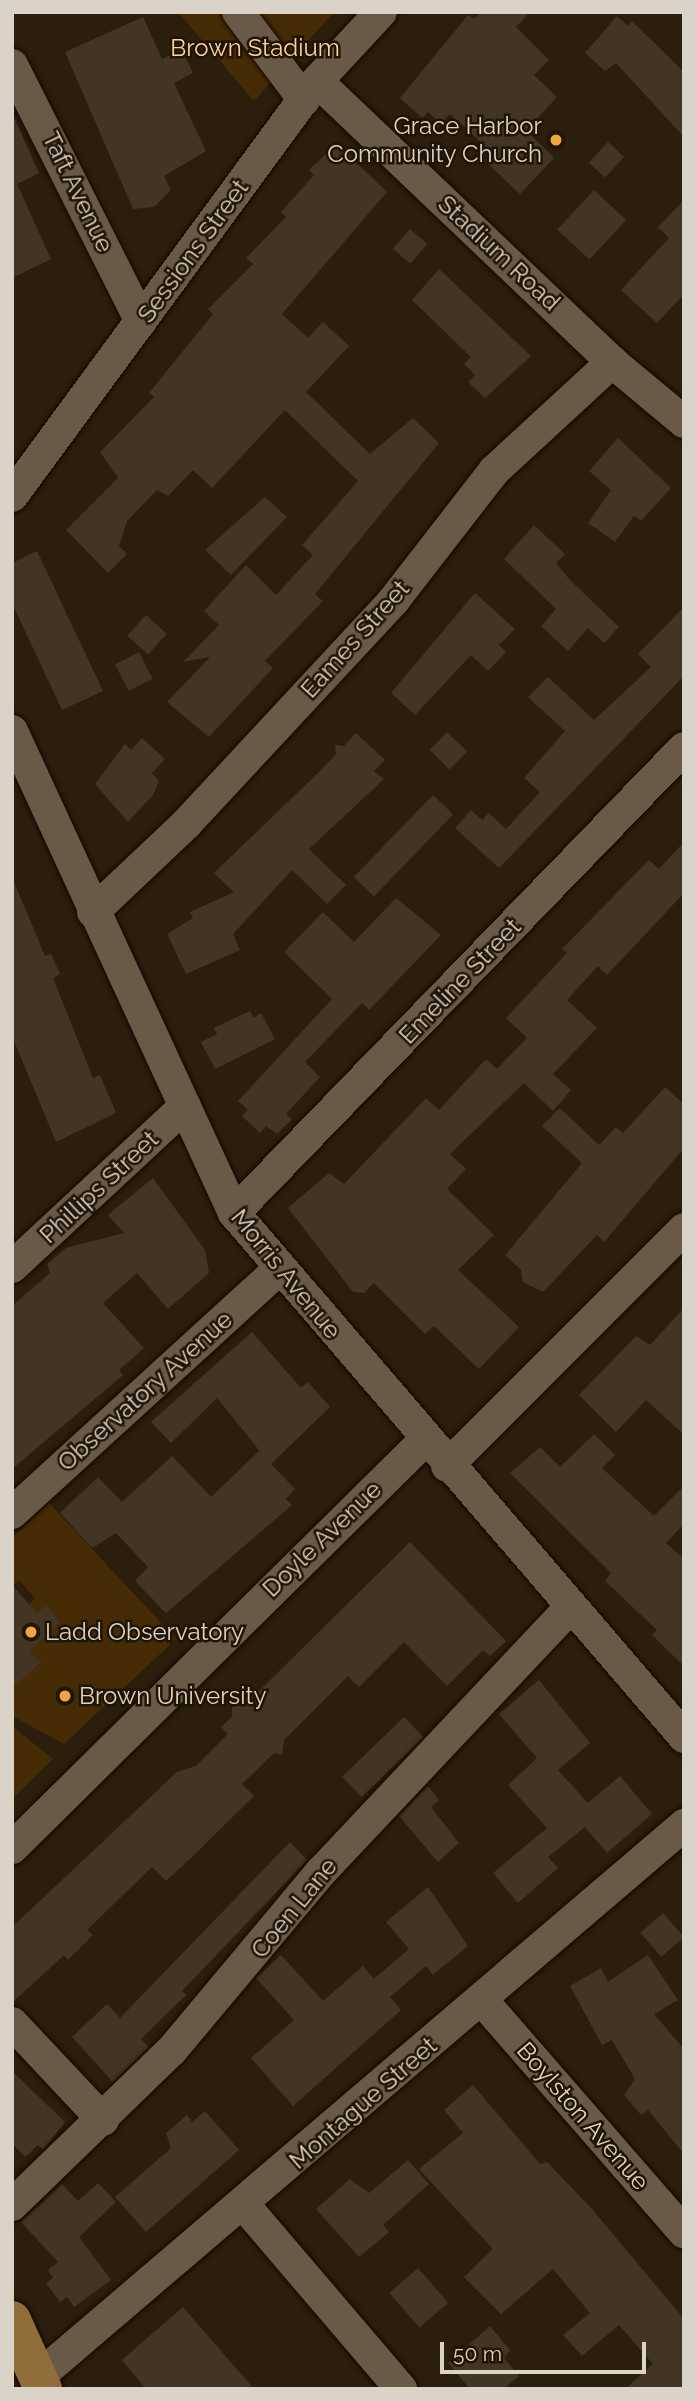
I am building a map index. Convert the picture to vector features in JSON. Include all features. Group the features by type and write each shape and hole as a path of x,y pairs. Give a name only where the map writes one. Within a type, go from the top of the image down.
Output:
{"main road":[{"path":"12,2320 41,2383"}],"street":[{"name":"Stadium Road","path":"238,12 311,90 612,362 684,422"},
{"name":"Sessions Street","path":"12,496 311,90 381,12"},
{"name":"Taft Avenue","path":"12,65 141,321"},
{"name":"Eames Street","path":"93,912 187,823 394,600 494,471 612,362"},
{"name":"Morris Avenue","path":"12,730 93,912 234,1213 278,1270 447,1466 571,1607 680,1724"},
{"name":"Emeline Street","path":"234,1213 684,748"},
{"name":"Phillips Street","path":"12,1267 185,1106"},
{"path":"447,1466 684,1229"},
{"name":"Observatory Avenue","path":"12,1513 278,1270"},
{"name":"Doyle Avenue","path":"12,1848 425,1440"},
{"name":"Coen Lane","path":"12,2205 103,2120 234,1981 321,1872 571,1607"},
{"name":"Montague Street","path":"41,2383 684,1825"},
{"name":"Boylston Avenue","path":"482,2000 684,2232"},
{"path":"12,2023 103,2120"},
{"path":"244,2205 401,2389"}],"green space":[{"name":"Brown Stadium","path":"178,12 334,12 254,101"},
{"name":"Brown University","path":"49,1503 176,1639 64,1744 12,1716 12,1687 40,1664 30,1651 60,1622 46,1605 37,1613 29,1605 35,1598 19,1580 12,1586 12,1538"},
{"path":"12,1726 53,1759 12,1799"}],"building":[{"path":"482,12 530,12 516,27 549,60 534,75 557,97 526,130 554,158 520,194 486,162 494,154 450,114 441,124 428,112 422,118 400,98 468,15 474,19"},
{"path":"617,16 628,26 632,21 684,72 684,137 616,63 605,71 585,53"},
{"path":"143,17 162,59 182,50 193,73 174,83 206,151 164,176 171,190 154,207 133,209 65,52"},
{"path":"12,113 39,173 17,184 51,259 12,278"},
{"path":"608,142 624,157 605,177 589,162"},
{"path":"337,144 387,192 282,314 308,338 323,322 349,346 306,392 370,454 413,418 439,443 315,594 323,601 265,661 273,668 209,737 167,702 210,657 183,662 219,625 204,611 246,565 276,595 313,555 302,545 358,481 285,410 212,488 193,470 168,496 157,490 127,521 119,546 127,554 108,573 66,530 118,478 100,452 154,397 149,393 213,314 208,309 253,264 246,258 286,217 281,212 314,175 309,170"},
{"path":"594,190 626,220 589,260 557,229"},
{"path":"684,200 684,294 657,323 621,290 669,238 658,227"},
{"path":"410,229 427,244 410,264 393,249"},
{"path":"439,269 531,356 485,398 468,382 475,375 464,364 471,357 412,300"},
{"path":"618,438 671,488 641,521 634,516 615,542 588,523 611,490 589,471"},
{"path":"265,497 287,517 231,575 205,550"},
{"path":"534,525 565,554 556,563 570,580 619,627 604,643 588,628 568,651 541,626 556,609 504,559"},
{"path":"37,551 103,691 62,710 12,603 12,563"},
{"path":"475,593 515,629 499,645 506,652 488,671 471,655 415,715 391,693"},
{"path":"684,607 684,676 499,868 455,828 471,810 482,820 489,813 506,829 540,792 524,778 565,731 528,697 548,677 594,720 651,667 638,654"},
{"path":"146,615 167,634 148,655 127,636"},
{"path":"139,652 153,679 129,691 115,664"},
{"path":"447,732 467,751 450,769 430,750"},
{"path":"356,733 385,760 374,771 384,779 309,849 346,885 327,904 292,870 233,934 240,950 186,974 167,934 193,918 190,912 234,892 214,873 336,754 335,745 344,746"},
{"path":"142,738 165,759 152,773 159,781 153,795 128,822 95,784 125,744 131,750"},
{"path":"433,795 453,814 374,896 354,877"},
{"path":"684,842 684,893 607,975 598,966 567,1000 597,1028 553,1074 571,1090 553,1111 524,1083 450,1154 466,1169 447,1189 494,1235 458,1270 519,1327 479,1369 434,1326 425,1334 374,1283 364,1293 353,1292 288,1208 329,1173 344,1184 426,1098 439,1110 486,1059 497,1069 527,1038 506,1018 567,953 562,949 649,860 659,869"},
{"path":"12,877 45,956 51,954 60,974 53,978 93,1078 100,1075 116,1113 56,1142 12,1036"},
{"path":"396,898 441,935 369,1010 362,1003 305,1062 320,1077 286,1114 292,1119 277,1134 266,1126 260,1133 242,1116 248,1110 238,1101 332,999 284,952 323,912 354,942"},
{"path":"250,1011 254,1018 261,1013 275,1039 215,1069 201,1042 217,1034 214,1028"},
{"path":"665,1087 684,1104 684,1148 604,1242 597,1235 543,1292 523,1282 521,1270 505,1255 582,1163 542,1126 560,1108 599,1145 616,1127 623,1133"},
{"path":"153,1178 205,1250 209,1273 168,1309 137,1273 103,1303 144,1348 119,1370 123,1375 12,1469 12,1306 50,1273 47,1264 66,1248 124,1233 108,1215"},
{"path":"684,1308 684,1435 646,1400 616,1432 579,1395 636,1336 650,1345"},
{"path":"252,1332 301,1388 308,1382 330,1407 271,1464 295,1489 286,1499 292,1505 166,1613 135,1581 148,1567 116,1533 92,1548 60,1513 98,1477 122,1502 172,1456 211,1497 259,1451 263,1455 217,1398 171,1443 151,1422"},
{"path":"594,1434 615,1455 602,1468 654,1516 684,1486 684,1524 666,1543 684,1559 684,1666 652,1635 657,1630 605,1581 611,1573 510,1473 540,1447 560,1467"},
{"path":"410,1542 506,1641 490,1656 483,1650 447,1686 404,1642 359,1687 348,1676 284,1740 282,1755 274,1753 242,1784 254,1796 195,1854 166,1881 152,1867 87,1930 93,1935 68,1960 64,1955 12,2003 12,1927 177,1772 196,1766 228,1734 221,1727 232,1717 232,1707 245,1705"},
{"name":"Ladd Observatory","path":"12,1585 37,1613 46,1605 60,1622 30,1651 41,1663 12,1688"},
{"path":"539,1680 590,1743 558,1770 588,1803 620,1776 652,1814 607,1853 585,1827 548,1857 558,1868 518,1903 493,1873 547,1828 508,1785 537,1758 499,1714"},
{"path":"404,1717 423,1737 362,1797 342,1777"},
{"path":"428,1786 439,1800 431,1807 459,1843 438,1862 399,1816"},
{"path":"290,1842 307,1860 182,1991 186,1995 141,2039 149,2047 113,2082 72,2037 107,2004 120,2018"},
{"path":"428,1887 468,1946 433,1975 426,1966 390,1997 401,2010 293,2106 251,2058 294,2020 256,1978 281,1955 323,2001 363,1966 374,1979 409,1949 386,1922"},
{"path":"663,1913 684,1937 661,1957 640,1933"},
{"path":"648,1955 678,2000 654,2014 684,2049 684,2154 648,2110 641,2115 624,2095 635,2079 612,2040 602,2045 570,1986 601,1968 608,1982"},
{"path":"12,2071 65,2122 43,2150 38,2145 25,2157 12,2143"},
{"path":"473,2085 540,2164 547,2162 591,2208 684,2319 684,2389 625,2389 653,2364 619,2325 582,2356 563,2335 590,2313 553,2269 501,2314 464,2277 493,2249 419,2169 463,2133 444,2110"},
{"path":"205,2111 239,2150 146,2232 115,2197 171,2148 166,2133 187,2115 192,2122"},
{"path":"408,2160 429,2184 383,2225 389,2232 359,2257 316,2209 350,2179 369,2193"},
{"path":"98,2183 116,2202 79,2237 111,2280 74,2307 67,2297 60,2302 46,2283 53,2278 48,2270 58,2262 21,2222 62,2184 78,2201"},
{"path":"418,2268 448,2303 419,2328 389,2293"},
{"path":"183,2307 254,2389 146,2389 122,2360"},
{"path":"490,2326 510,2350 504,2358 519,2376 504,2389 470,2389 448,2363"}],"place":[{"name":"Grace Harbor Community Church","path":"556,140"},
{"name":"Ladd Observatory","path":"31,1632"},
{"name":"Brown University","path":"65,1696"}]}
